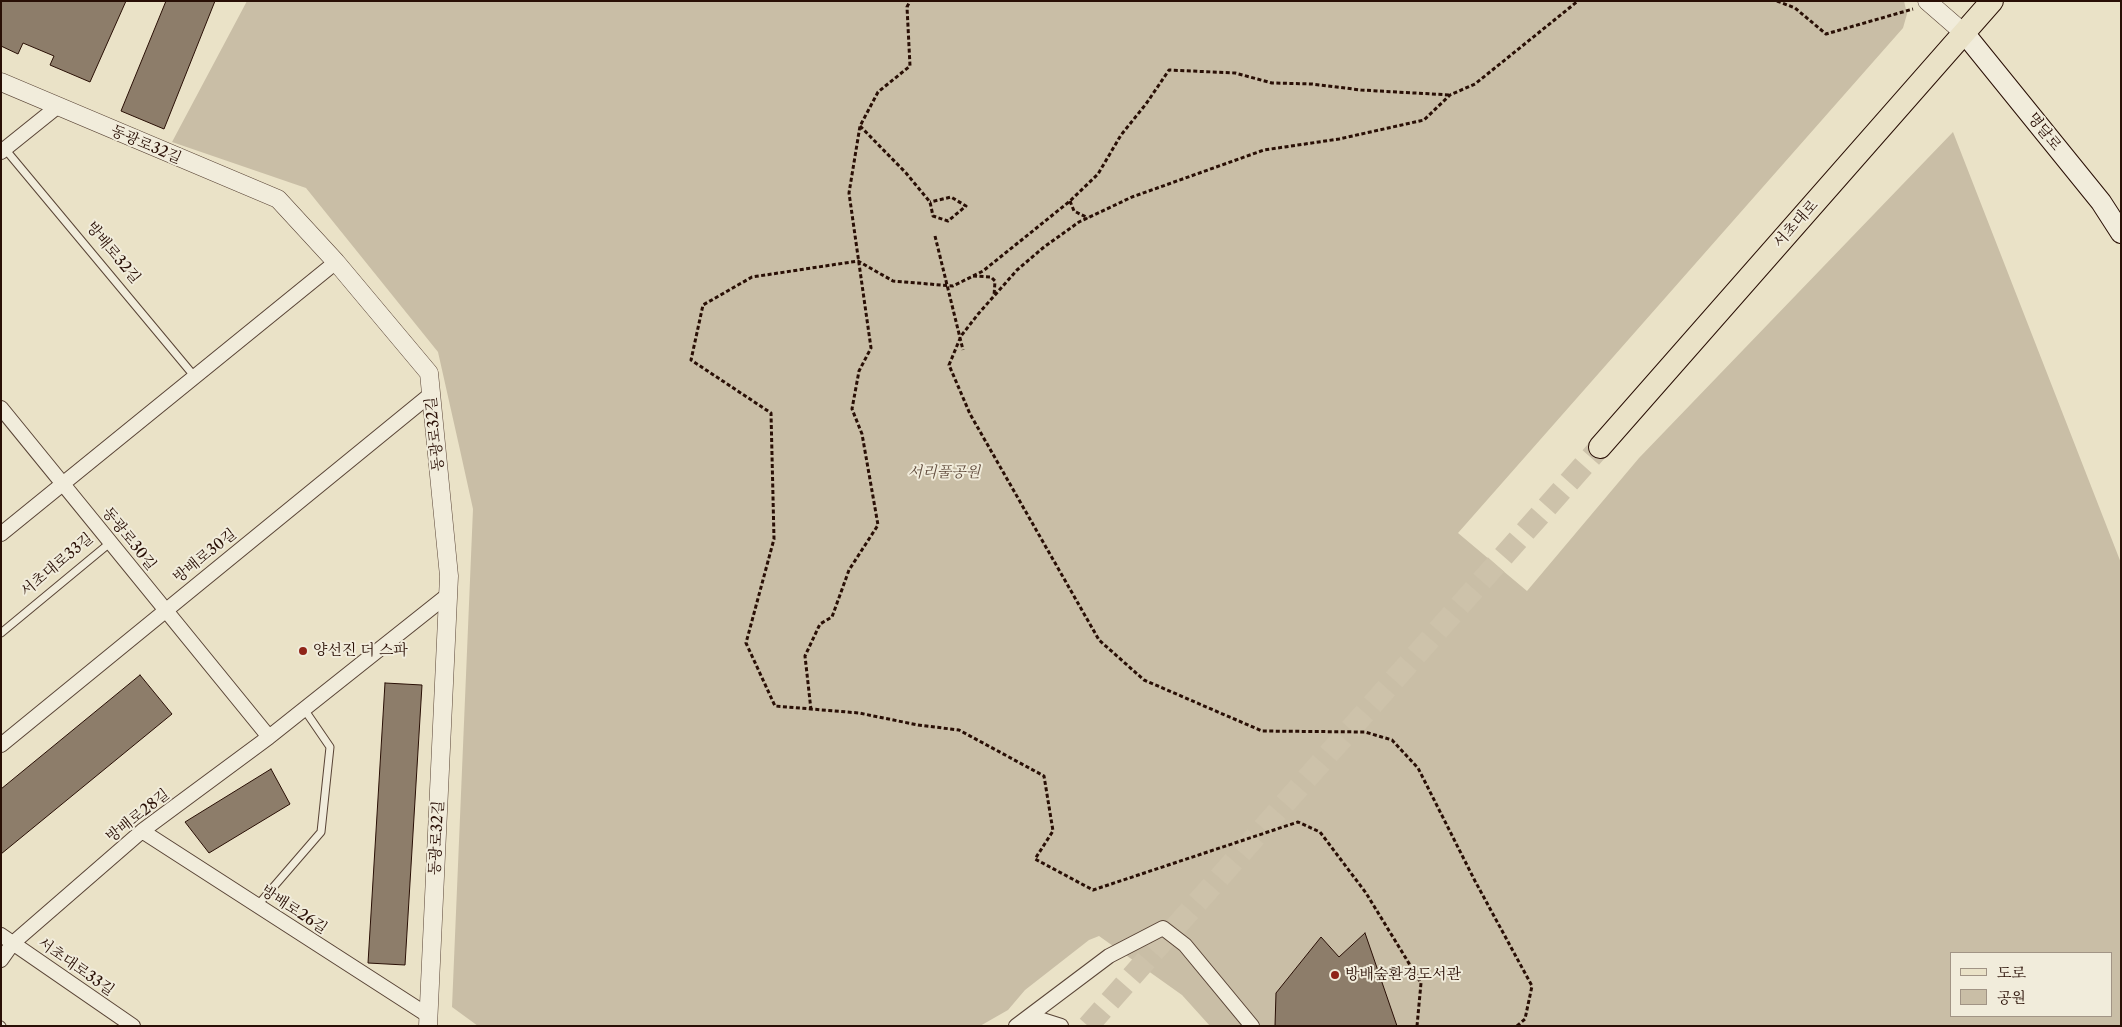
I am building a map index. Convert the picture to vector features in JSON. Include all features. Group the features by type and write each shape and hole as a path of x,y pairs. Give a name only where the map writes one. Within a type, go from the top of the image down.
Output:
{"main road":[{"name":"서초대로","path":"1600,447 1965,34 1992,1"},
{"name":"명달로","path":"1965,34 2101,202 2121,232"}],"street":[{"path":"1928,3 1965,34"},
{"name":"동광로32길","path":"1,82 278,199 336,262 429,372 450,576 428,1021"},
{"path":"3,150 57,107"},
{"path":"1,534 336,262"},
{"name":"방배로30길","path":"1,745 164,610 431,394"},
{"name":"동광로30길","path":"1,408 269,737"},
{"name":"방배로28길","path":"1,960 7,939 142,831 269,737 449,594"},
{"name":"방배로26길","path":"142,831 428,1021"},
{"path":"1017,1026 1109,956 1163,928 1185,945 1252,1026"},
{"name":"서초대로33길","path":"7,939 133,1026"},
{"path":"1017,1026 1026,1022 1042,1020 1061,1026"}],"lane":[{"name":"방배로32길","path":"3,150 195,377"},
{"name":"서초대로33길","path":"1,633 111,542"},
{"path":"256,906 321,832 330,747 304,709"}],"path":[{"path":"811,710 805,656 820,624 832,617 849,570 878,524 862,434 852,409 859,371 871,348 849,193 860,126 878,92 910,66 907,7 910,1"},
{"path":"1517,1026 1525,1019 1532,986 1475,881 1418,768 1392,740 1365,732 1262,731 1144,680 1099,640 970,414 949,366 961,336 1017,270 1044,247 1088,218 1132,198 1264,150 1338,139 1424,120 1450,95 1475,84 1578,1"},
{"path":"1777,1 1795,8 1826,34 1928,3"},
{"path":"1417,1026 1421,983 1366,893 1320,832 1298,822 1093,890 1035,859 1053,831 1044,776 959,730 918,725 859,713 774,706 746,644 774,539 771,413 691,360 703,306 752,277 858,261 893,281 953,286 983,271 1070,201 1098,174 1121,135 1146,104 1169,70 1235,73 1272,83 1312,84 1360,90 1450,95"},
{"path":"860,126 906,173 930,202 933,216 948,221 966,206 951,198 930,202"},
{"path":"1070,201 1074,211 1088,218"},
{"path":"935,236 963,350"},
{"path":"972,276 991,277 995,281 994,296"}],"green space":[{"name":"서리풀공원","path":"247,1 1904,1 1907,14 1903,28 1458,533 1527,591 1639,458 1953,132 2121,563 2121,1026 1210,1026 1182,995 1099,936 1089,940 1025,990 1008,1010 980,1026 478,1026 452,1007 473,509 438,352 306,188 172,142"}],"building":[{"path":"1,1 126,1 90,82 50,65 54,56 23,43 18,54 1,46"},
{"path":"166,1 215,1 164,129 121,111"},
{"path":"140,675 172,714 1,854 1,789"},
{"path":"385,683 422,685 405,965 368,963"},
{"path":"271,769 290,804 209,853 185,822"},
{"name":"방배숲환경도서관","path":"1365,933 1397,1026 1275,1026 1276,993 1321,937 1339,957"}],"tunnel":[{"path":"1088,1026 1600,447"}],"place":[{"name":"양선진 더 스파","path":"303,651"},
{"name":"방배숲환경도서관","path":"1335,975"}]}
